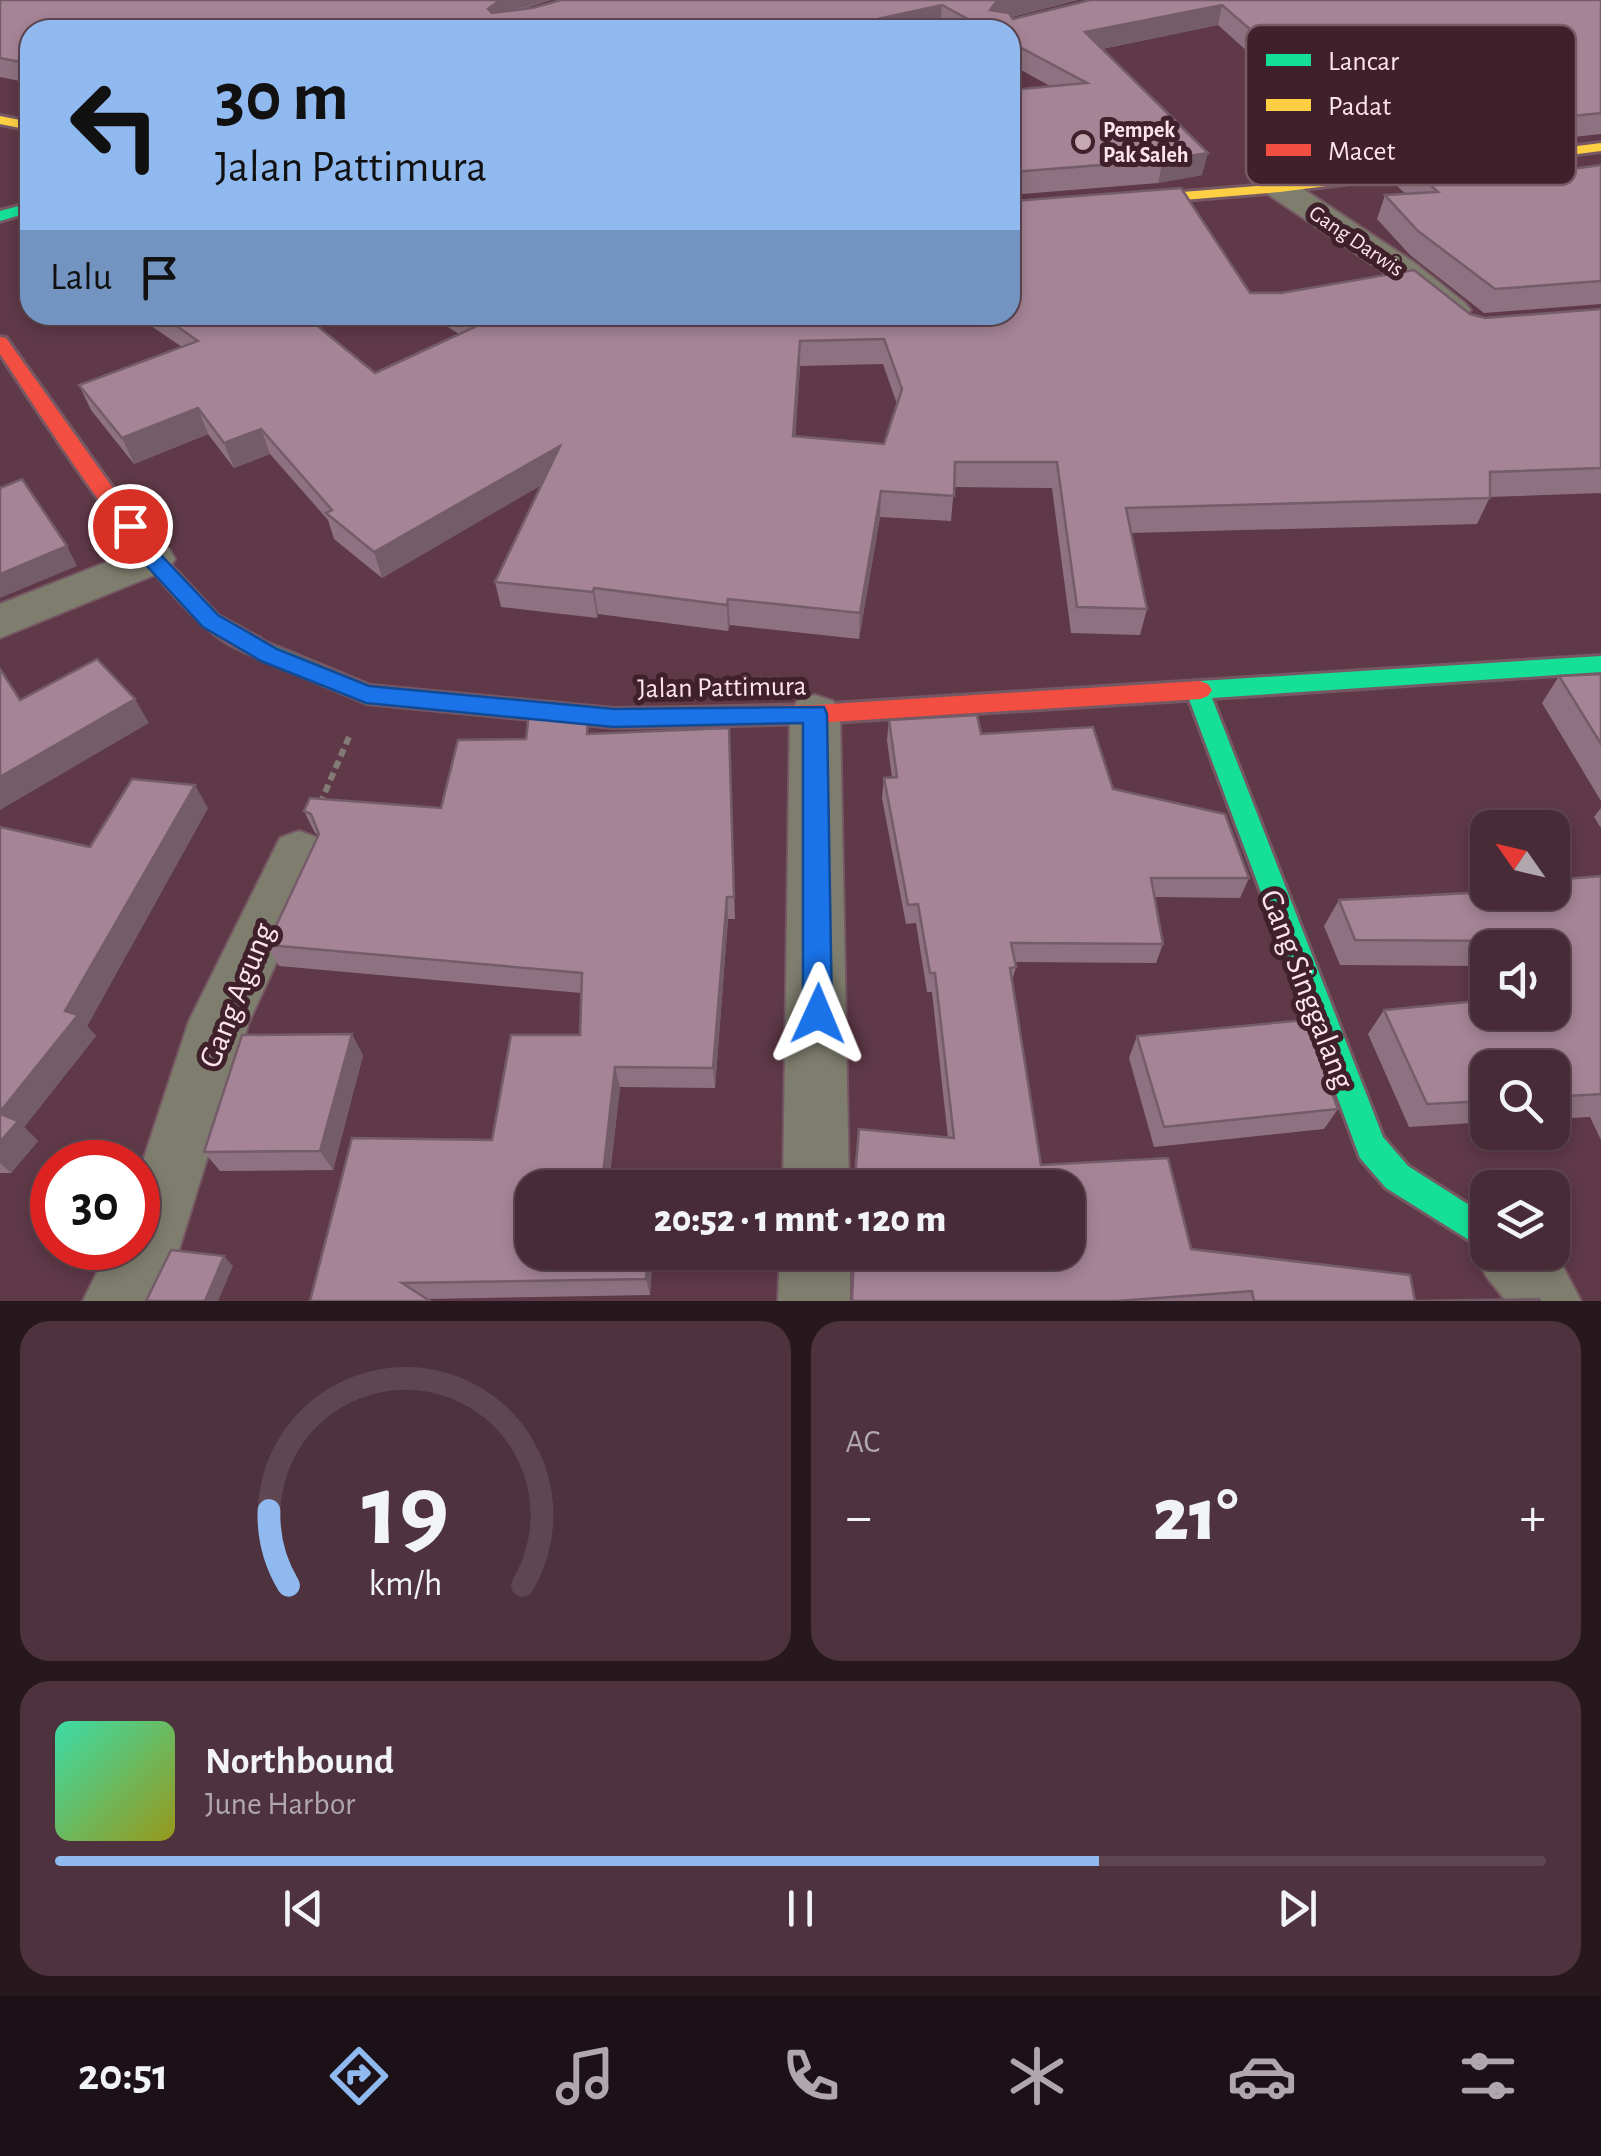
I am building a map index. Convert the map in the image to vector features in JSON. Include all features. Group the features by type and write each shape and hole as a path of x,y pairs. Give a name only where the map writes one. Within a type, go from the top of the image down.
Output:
{"main road":[{"path":"1576,151 1601,148"},
{"path":"1020,209 1304,185"},
{"name":"Jalan Pattimura","path":"0,342 153,559 210,621 269,655 366,694 614,718 815,714 1601,664"},
{"name":"Gang Singgalang","path":"1198,691 1299,968 1370,1147 1397,1177 1470,1224"}],"street":[{"name":"Gang Darwis","path":"1280,188 1402,270 1476,328"},
{"path":"0,622 153,559"},
{"path":"815,714 816,1170"},
{"name":"Gang Agung","path":"118,1301 150,1242 219,1021 299,854"},
{"path":"814,1301 815,1270"},
{"path":"1528,1270 1545,1301"}],"path":[{"path":"299,854 366,694"}],"building":[{"path":"0,0 500,0 488,9 492,13 561,0 1002,0 990,10 1009,13 1013,19 1090,0 1601,0 1601,113 1576,116 1576,25 1246,26 1222,5 1085,32 1208,153 1020,171 1020,89 1087,83 1020,47 1020,20 970,20 942,5 873,20 20,20 20,62 0,58"},
{"path":"1601,165 1601,281 1495,289 1418,231 1385,195 1438,192 1430,185 1576,185 1576,169"},
{"path":"1181,188 1250,293 1281,293 1414,270 1470,314 1485,318 1601,309 1601,468 1490,472 1490,498 1126,508 1147,609 1077,607 1057,462 955,462 954,496 881,491 860,613 728,599 727,605 594,588 593,592 495,582 560,446 374,552 326,513 332,510 261,429 224,443 198,408 122,438 79,385 198,341 175,325 316,325 375,373 479,325 1020,325 1020,200","holes":["884,339 902,389 884,444 793,436 800,341"]},
{"path":"22,479 67,546 0,574 0,488"},
{"path":"97,659 135,699 0,777 0,669 20,700"},
{"path":"1601,674 1601,744 1559,676"},
{"path":"529,713 588,719 587,734 729,728 734,897 727,897 713,1068 615,1067 603,1170 515,1170 515,1270 647,1270 646,1279 402,1283 430,1301 310,1301 352,1138 492,1140 511,1035 580,1035 582,973 267,945 319,834 311,814 304,811 310,798 441,808 458,740 526,739"},
{"path":"977,715 981,734 1093,727 1113,789 1225,814 1249,878 1151,878 1163,944 1011,943 1016,967 1010,968 1041,1165 1168,1158 1191,1249 1410,1275 1415,1301 1254,1301 1252,1291 1117,1301 852,1301 853,1270 1085,1270 1085,1170 856,1170 859,1129 954,1138 935,973 930,973 918,904 908,905 884,778 897,777 889,720"},
{"path":"132,779 195,785 65,1011 78,1015 0,1112 0,827 90,847"},
{"path":"1601,876 1601,1094 1570,1096 1570,1050 1470,1050 1470,1102 1427,1104 1384,1010 1470,1002 1470,1030 1570,1030 1570,930 1470,930 1470,941 1355,940 1339,900 1470,893 1470,910 1570,910 1570,879"},
{"path":"1305,1020 1338,1109 1164,1127 1137,1036"},
{"path":"352,1034 320,1151 204,1152 242,1035"},
{"path":"0,1114 18,1121 0,1142"},
{"path":"171,1250 224,1256 205,1301 146,1301"},
{"path":"1539,1299 1540,1301 1415,1301"}],"traffic: fast":[{"path":"0,216 20,210"},
{"path":"252,645 367,694 614,718 686,717"},
{"path":"1200,690 1601,664"},
{"path":"1198,691 1371,1147 1397,1177 1470,1224"}],"traffic: slow":[{"path":"0,120 20,124"},
{"path":"1576,150 1601,147"},
{"path":"1020,209 1303,185"}],"traffic: jam":[{"path":"0,342 153,559 210,621 252,645"},
{"path":"686,717 815,714 1200,690"}],"place":[{"name":"Pempek Pak Saleh","path":"1083,142"}],"route":[{"path":"130,526 153,559 210,621 269,655 366,694 614,718 815,714 818,1014"}]}
